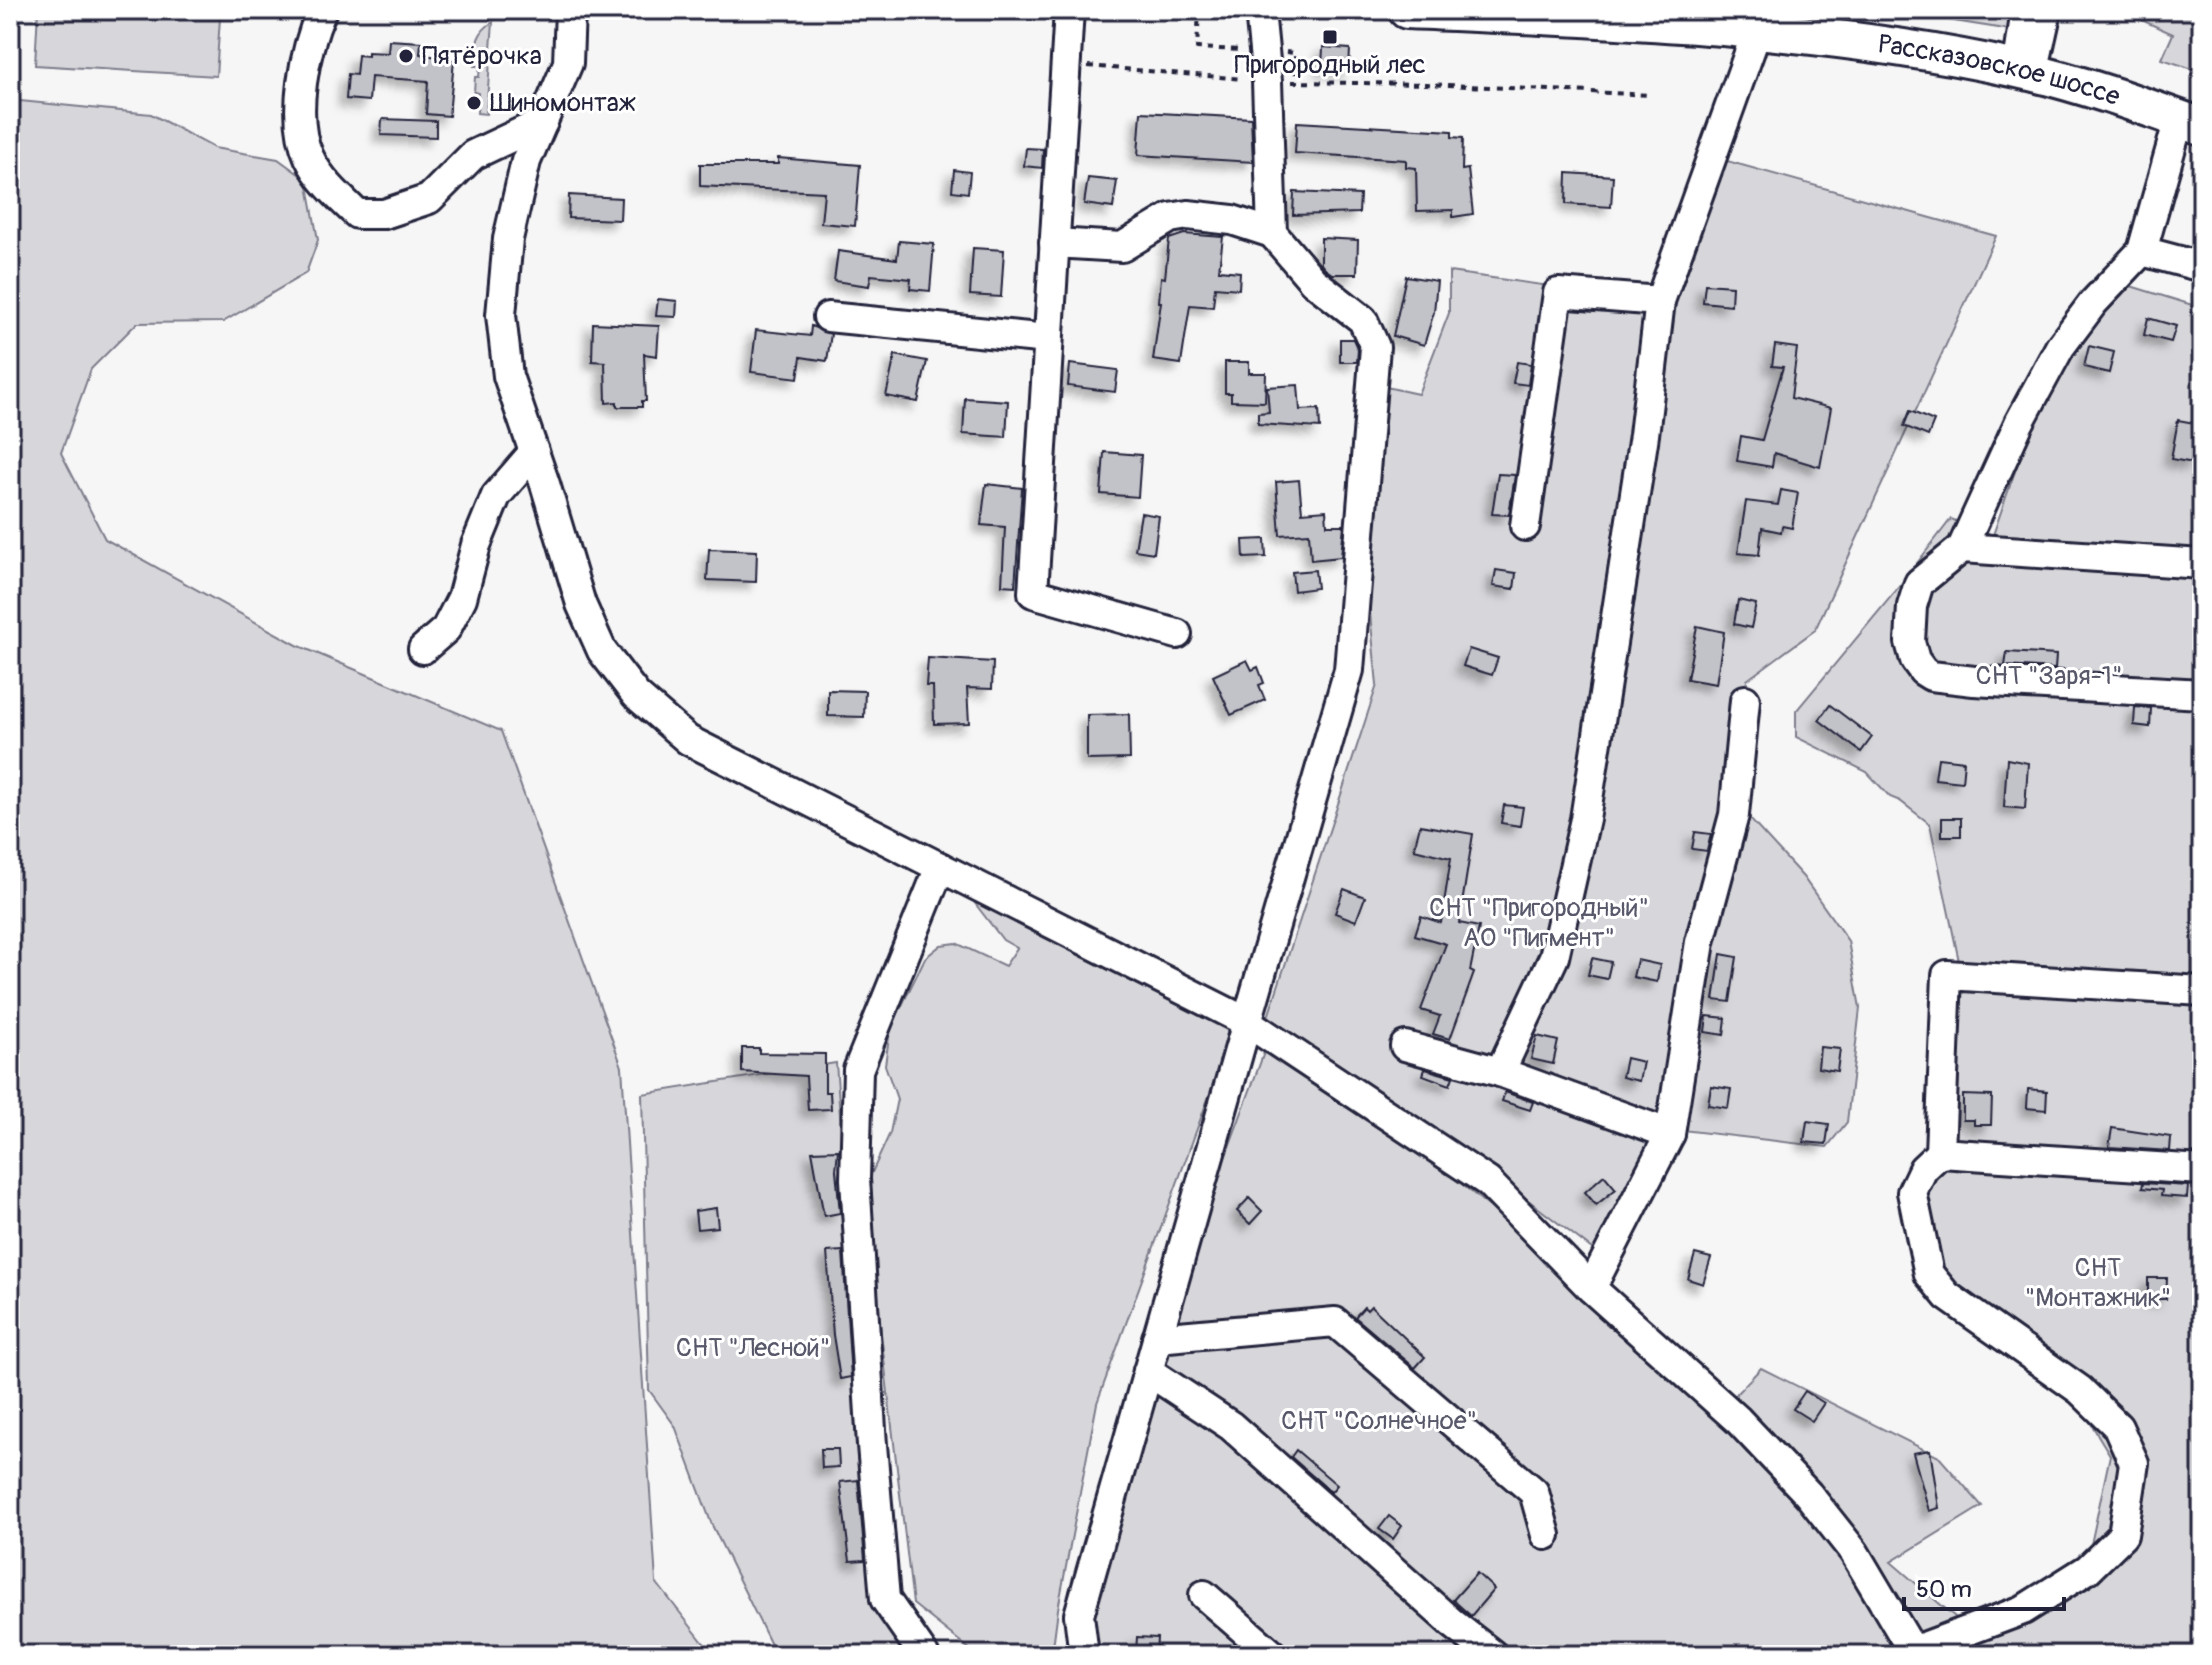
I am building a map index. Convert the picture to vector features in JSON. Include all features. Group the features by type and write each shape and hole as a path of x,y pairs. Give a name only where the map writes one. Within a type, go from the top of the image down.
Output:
{"main road":[{"name":"Рассказовское шоссе","path":"1407,10 1569,17 1849,41 2025,71 2134,102 2190,123"}],"street":[{"path":"322,10 312,32 303,70 303,133 309,157 331,190 357,214 384,214 429,199 473,155 543,122"},
{"path":"570,10 568,63 526,161 508,239 501,315 508,376 581,604 602,651 636,695 688,740 1247,1022 1488,1182 1591,1288 1738,1420 1808,1494 1854,1552 1914,1653 2023,1610 2088,1569 2123,1535 2134,1463 2118,1427 2080,1390 1947,1296 1929,1274 1912,1192 1923,1169 1940,1153 1947,975 2202,991"},
{"path":"1069,10 1033,593 1177,634"},
{"path":"1260,10 1267,81 1272,233"},
{"path":"2025,71 2026,10"},
{"path":"2025,71 2047,10"},
{"path":"1500,1072 1554,957 1585,819 1644,435 1660,301 1757,31"},
{"path":"2190,123 2142,251 2093,303 2060,347 2019,423 1962,548 1919,583 1912,606 1910,642 1915,660 1931,676 2202,694"},
{"path":"1054,243 1122,247 1170,218 1188,215 1232,220 1272,233 1313,281 1363,320 1375,347 1349,670 1079,1615 1084,1655"},
{"path":"2142,251 2202,267"},
{"path":"1525,526 1558,293 1660,301"},
{"path":"828,317 1048,339"},
{"path":"423,649 446,629 462,598 476,545 496,496 534,452"},
{"path":"1962,548 2202,564"},
{"path":"1591,1288 1670,1134 1700,942 1734,815 1745,700"},
{"path":"924,1655 885,1599 855,1179 858,1070 940,867"},
{"path":"1405,1046 1500,1072 1670,1134"},
{"path":"1940,1153 2202,1170"},
{"path":"1157,1338 1335,1322 1534,1492 1546,1535"},
{"path":"1148,1371 1231,1426 1452,1623 1493,1655"},
{"path":"1204,1595 1273,1655"}],"path":[{"path":"1066,64 1267,81 1427,84 1651,95"}],"green space":[{"path":"38,10 220,18 216,76 35,65"},
{"path":"1885,10 2013,10 2011,30"},
{"path":"2119,10 2202,10 2202,72 2162,59 2173,34"},
{"path":"493,22 486,114 477,113 478,93 474,92 480,66 474,66 476,46 480,35"},
{"path":"10,100 151,114 214,148 278,159 307,180 318,240 306,273 223,322 137,323 91,369 61,453 105,539 297,645 501,731 622,1067 656,1582 713,1655 10,1655"},
{"name":"СНТ \"Пригородный\" АО \"Пигмент\"","path":"1702,154 1996,236 1815,630 1747,680 1728,795 1803,877 1848,941 1860,1008 1847,1122 1827,1147 1674,1129 1609,1262 1438,1131 1267,1020 1377,685 1365,561 1369,487 1386,387 1418,394 1449,313 1449,272 1658,301"},
{"path":"2124,284 2202,308 2202,1655 1097,1655 1087,1607 1150,1360 1265,1050 1430,1158 1597,1295 1715,1416 1761,1368 1939,1457 1982,1506 1891,1562 1969,1629 2086,1568 2110,1455 2073,1394 1937,1294 1911,1200 1930,1175 1960,966 1930,824 1890,797 1867,772 1796,737 1796,711 1951,519 1993,535 2031,425 2061,366"},
{"path":"967,893 1233,1030 1097,1403 1052,1655 977,1655 913,1604 864,1190 890,1133 897,1099 885,1065 890,1030 925,958 941,945 956,943 1005,966 1017,948 1003,940"},
{"name":"СНТ \"Лесной\"","path":"836,1063 860,1378 871,1575 912,1655 776,1655 712,1525 675,1426 649,1390 642,1094"}],"building":[{"path":"389,40 421,42 420,54 454,60 449,116 426,114 428,81 371,77 369,101 346,99 348,74 356,75 358,55 388,53"},
{"path":"1323,47 1350,49 1349,71 1322,68"},
{"path":"1141,112 1251,118 1253,162 1138,155"},
{"path":"382,119 436,121 436,137 381,135"},
{"path":"1297,122 1452,131 1452,137 1463,138 1462,170 1468,169 1473,214 1453,217 1453,210 1417,211 1416,168 1406,167 1406,160 1295,153"},
{"path":"1026,148 1043,149 1042,168 1024,166"},
{"path":"778,158 860,165 855,226 821,223 824,192 700,186 700,164 778,164"},
{"path":"954,170 970,172 968,193 952,191"},
{"path":"1567,173 1613,176 1611,207 1566,204"},
{"path":"1088,178 1117,181 1113,208 1084,204"},
{"path":"1294,192 1360,195 1359,213 1293,215"},
{"path":"569,195 621,198 620,220 568,218"},
{"path":"1184,234 1223,237 1219,270 1240,272 1239,289 1215,287 1213,307 1190,305 1181,364 1153,360 1161,277 1165,278 1169,239"},
{"path":"1321,238 1358,240 1357,274 1332,274 1325,269 1321,264"},
{"path":"899,241 934,244 930,291 910,289 911,279 871,275 869,286 834,281 838,251 897,259"},
{"path":"973,248 1004,250 1001,297 970,295"},
{"path":"1406,276 1437,281 1434,312 1424,345 1393,336"},
{"path":"1705,284 1732,286 1731,305 1703,302"},
{"path":"658,299 677,301 676,317 656,316"},
{"path":"2148,318 2176,326 2171,342 2144,335"},
{"path":"593,323 659,326 657,356 644,354 646,401 642,401 642,407 617,407 617,402 606,403 605,362 592,361"},
{"path":"811,326 831,334 827,361 801,357 798,378 751,372 756,330 810,336"},
{"path":"1340,339 1353,339 1358,350 1357,362 1340,362"},
{"path":"1775,345 1797,348 1791,398 1831,408 1820,467 1774,453 1772,467 1737,461 1741,436 1762,440 1783,367 1772,366"},
{"path":"2089,346 2114,352 2109,373 2084,367"},
{"path":"895,355 927,361 918,402 886,396"},
{"path":"1225,362 1249,362 1249,373 1266,373 1265,402 1231,401 1231,393 1225,393"},
{"path":"1517,362 1531,364 1528,385 1513,383"},
{"path":"1070,364 1118,370 1115,392 1068,386"},
{"path":"1298,385 1300,410 1319,409 1320,428 1258,424 1258,413 1269,412 1267,387"},
{"path":"965,398 1008,401 1006,437 963,434"},
{"path":"1910,411 1934,421 1928,436 1904,426"},
{"path":"2178,420 2200,424 2194,463 2171,459"},
{"path":"1104,452 1141,455 1138,497 1101,494"},
{"path":"1498,474 1515,475 1509,515 1492,514"},
{"path":"1299,480 1302,512 1326,510 1327,525 1344,525 1341,557 1311,560 1309,533 1280,535 1276,482"},
{"path":"986,484 1022,488 1015,586 1002,585 1005,527 981,525"},
{"path":"1781,490 1798,493 1792,528 1782,526 1781,532 1762,528 1759,555 1738,553 1746,501 1778,505"},
{"path":"1141,513 1159,516 1154,553 1135,550"},
{"path":"1265,539 1266,557 1244,558 1243,540"},
{"path":"709,549 757,551 756,582 707,580"},
{"path":"1315,570 1317,588 1294,591 1292,572"},
{"path":"1496,570 1516,573 1514,589 1493,586"},
{"path":"1738,600 1756,604 1751,628 1734,624"},
{"path":"1697,626 1724,632 1716,684 1687,679"},
{"path":"1469,649 1498,658 1492,675 1463,666"},
{"path":"2007,652 2056,655 2055,669 2005,666"},
{"path":"928,658 993,662 992,689 967,688 969,723 934,724 933,686 926,686"},
{"path":"1247,660 1252,670 1258,667 1264,683 1259,685 1265,700 1231,715 1213,676"},
{"path":"828,690 865,691 864,717 828,716"},
{"path":"1830,705 1872,737 1861,752 1819,720"},
{"path":"2135,707 2151,708 2150,727 2134,725"},
{"path":"1129,714 1130,759 1087,760 1087,715"},
{"path":"1938,758 1964,761 1962,782 1935,779"},
{"path":"2007,759 2028,763 2025,809 2004,807"},
{"path":"1504,805 1523,807 1520,826 1501,823"},
{"path":"1942,818 1961,818 1961,836 1942,836"},
{"path":"1420,825 1473,834 1459,923 1479,927 1470,971 1474,973 1450,1039 1433,1034 1440,1016 1421,1010 1446,944 1415,935 1421,916 1441,923 1451,858 1414,849"},
{"path":"1695,832 1711,834 1707,851 1692,849"},
{"path":"1344,889 1365,897 1356,921 1335,913"},
{"path":"1721,954 1737,957 1730,1002 1714,1000"},
{"path":"1592,958 1611,962 1607,979 1588,975"},
{"path":"1637,960 1660,965 1657,982 1633,977"},
{"path":"1707,1016 1726,1018 1724,1035 1705,1032"},
{"path":"1537,1036 1558,1041 1553,1064 1531,1059"},
{"path":"1820,1047 1840,1049 1837,1071 1818,1068"},
{"path":"742,1048 759,1048 759,1053 825,1054 825,1092 830,1092 831,1109 808,1110 806,1076 742,1072"},
{"path":"1626,1058 1643,1062 1639,1081 1622,1077"},
{"path":"1425,1069 1453,1077 1450,1085 1423,1075"},
{"path":"1711,1086 1731,1089 1728,1108 1708,1105"},
{"path":"2028,1089 2047,1091 2046,1110 2027,1108"},
{"path":"1505,1092 1533,1102 1530,1110 1502,1101"},
{"path":"1963,1095 1992,1096 1991,1125 1974,1125 1974,1120 1963,1120"},
{"path":"1807,1121 1829,1124 1826,1144 1804,1142"},
{"path":"2112,1128 2171,1137 2170,1151 2109,1147"},
{"path":"838,1150 836,1170 840,1213 824,1216 812,1151"},
{"path":"1604,1175 1616,1189 1596,1205 1585,1192"},
{"path":"2143,1183 2188,1186 2187,1198 2161,1196 2162,1190 2142,1188"},
{"path":"1249,1198 1262,1211 1250,1224 1237,1211"},
{"path":"716,1208 718,1227 697,1229 695,1211"},
{"path":"843,1251 851,1377 840,1379 833,1335 827,1252"},
{"path":"1695,1254 1711,1258 1703,1284 1688,1279"},
{"path":"2148,1278 2167,1278 2166,1299 2148,1299"},
{"path":"1371,1306 1425,1357 1415,1368 1355,1317 1364,1307 1367,1310"},
{"path":"1805,1391 1824,1403 1812,1421 1793,1409"},
{"path":"821,1449 838,1449 839,1467 822,1468"},
{"path":"1296,1450 1337,1485 1331,1492 1291,1457"},
{"path":"1930,1450 1939,1508 1929,1511 1913,1453"},
{"path":"858,1480 865,1560 850,1561 840,1482"},
{"path":"1389,1516 1402,1526 1393,1539 1379,1529"},
{"path":"1477,1573 1494,1589 1471,1616 1453,1600"},
{"path":"1137,1637 1157,1638 1156,1654 1136,1653"}],"place":[{"name":"Пригородный лес","path":"1330,37"},
{"name":"Пятёрочка","path":"406,56"},
{"name":"Шиномонтаж","path":"474,103"}],"park label":[{"name":"СНТ \"Заря-1\"","path":"2049,676"},
{"name":"СНТ \"Монтажник\"","path":"2098,1283"},
{"name":"СНТ \"Солнечное\"","path":"1379,1421"}]}
